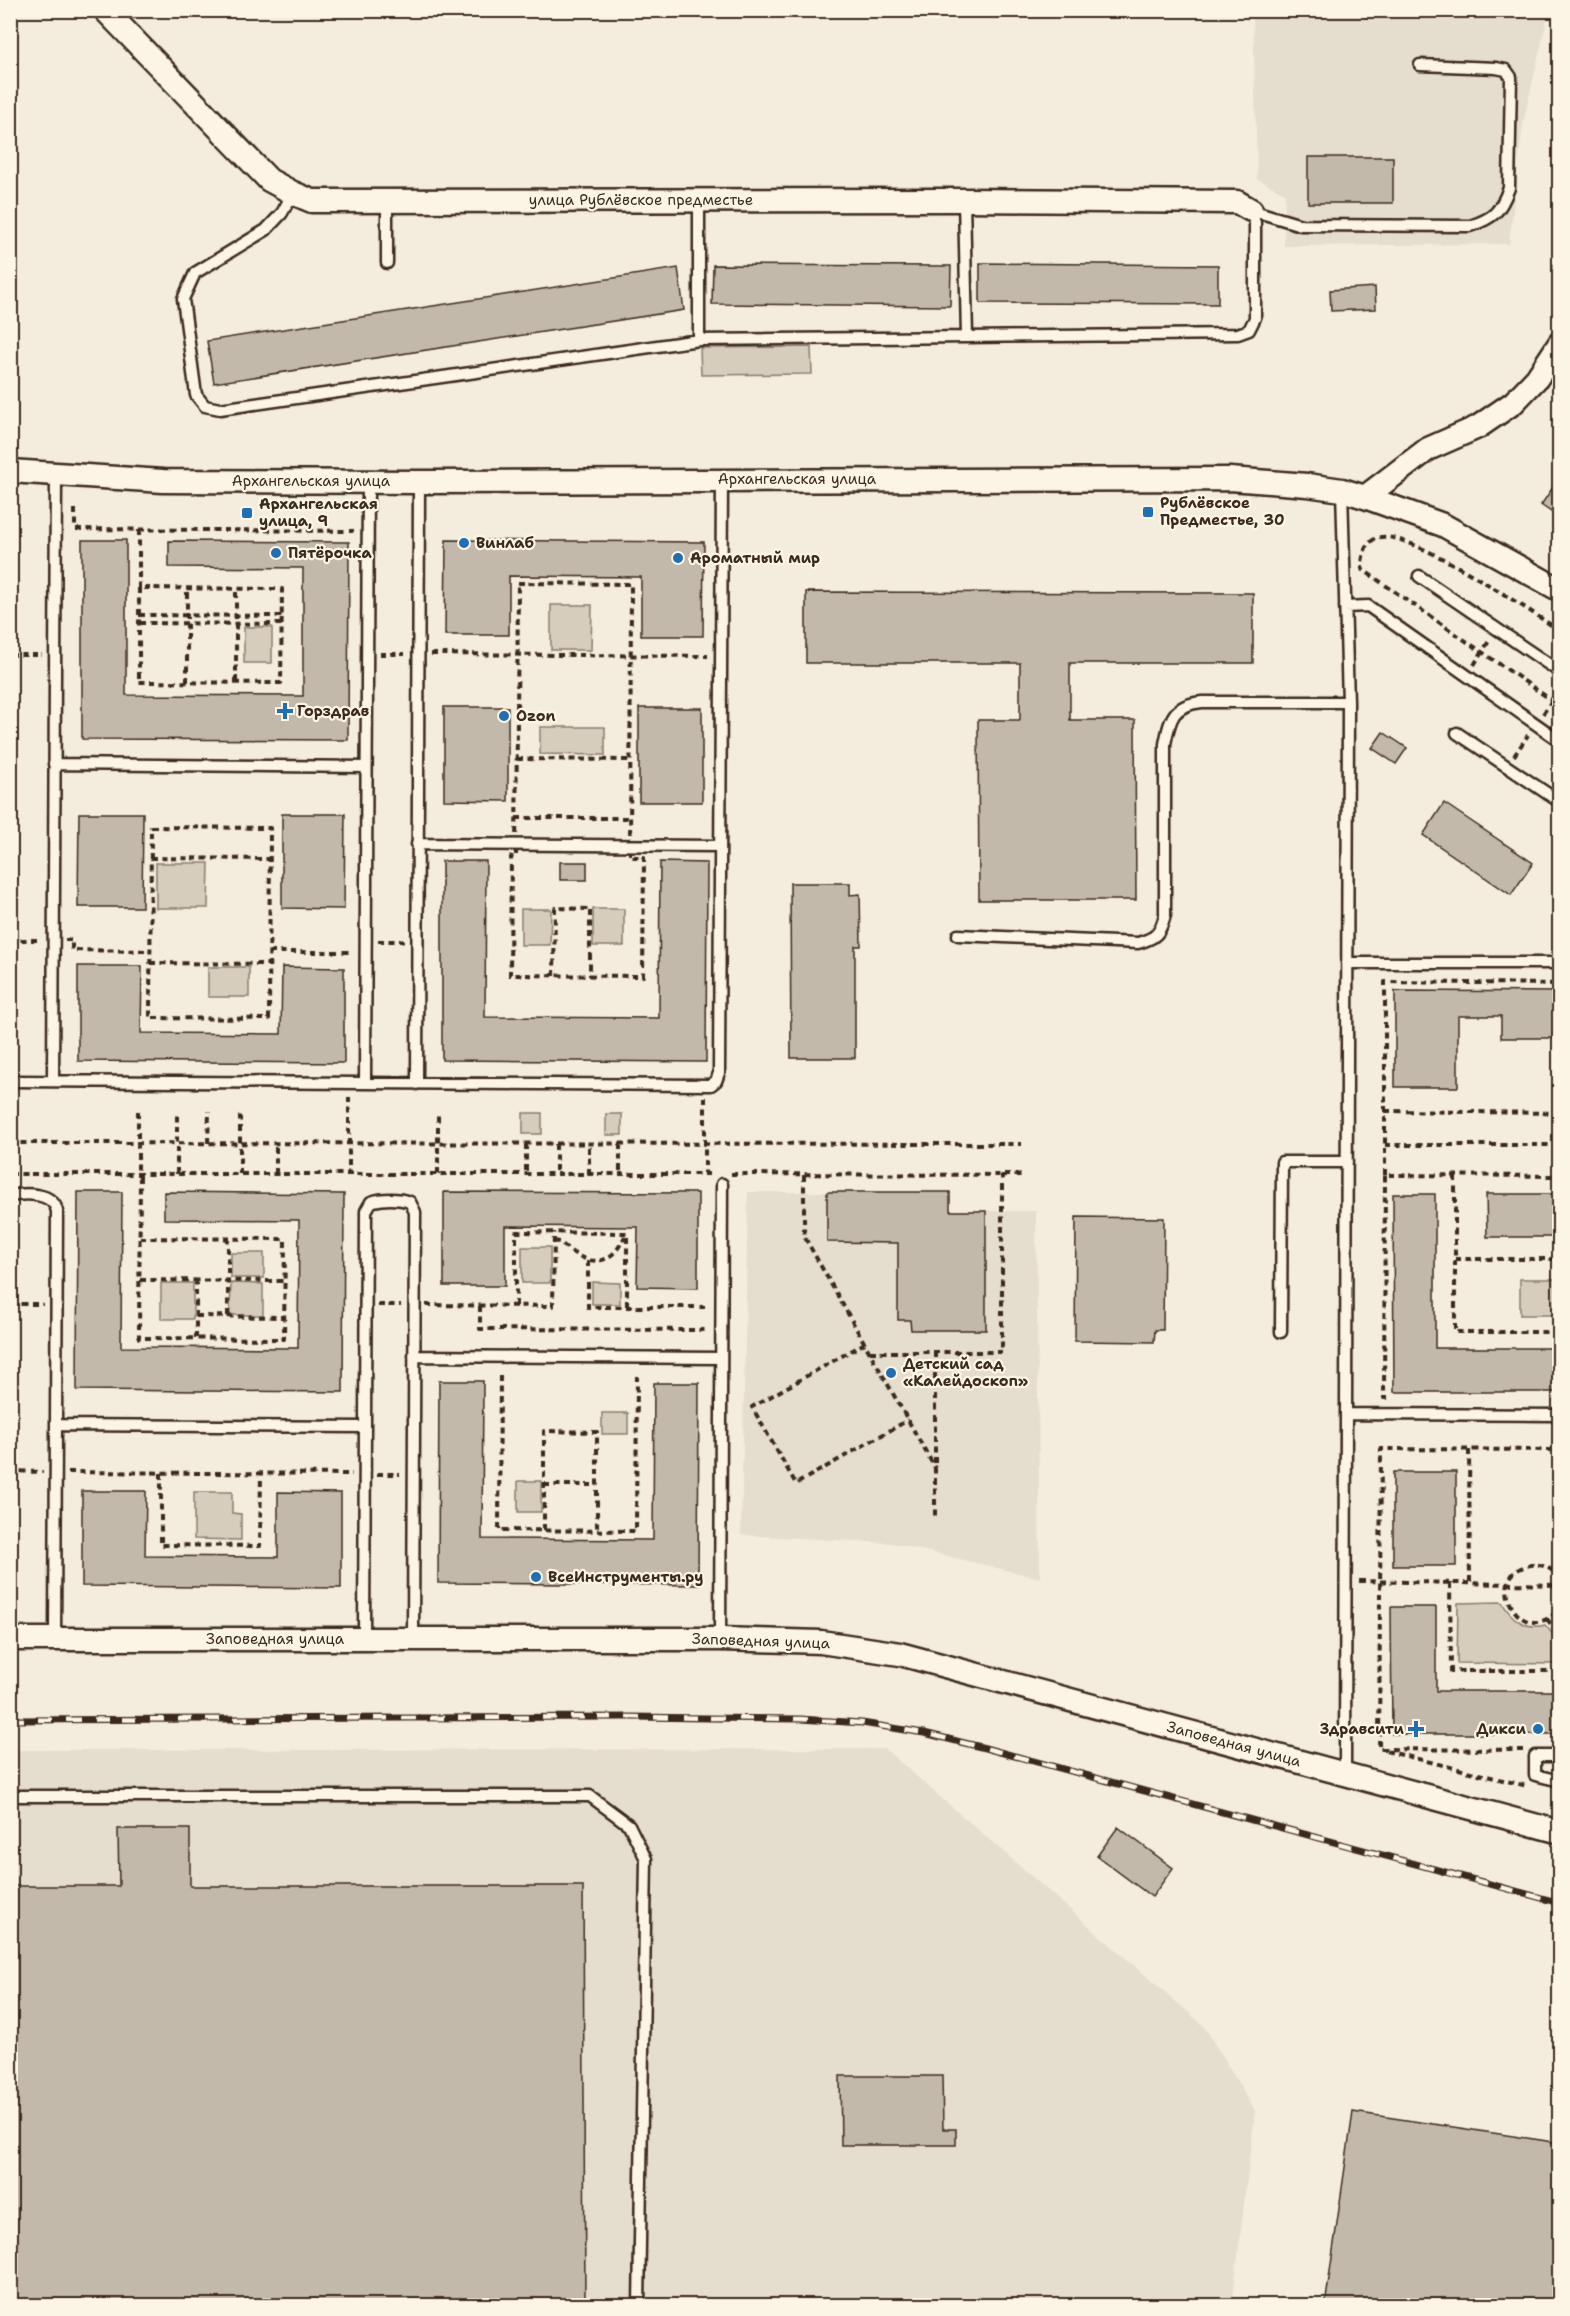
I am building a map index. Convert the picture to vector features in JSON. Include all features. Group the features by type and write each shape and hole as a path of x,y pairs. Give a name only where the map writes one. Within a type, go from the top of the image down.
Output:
{"street":[{"name":"улица Рублёвское предместье","path":"105,10 268,180 312,201 1237,202 1251,210"},
{"path":"1365,497 1428,449 1478,427 1513,403 1537,378 1560,343"},
{"name":"Архангельская улица","path":"10,471 163,481 1230,478 1342,490 1365,497 1443,525 1559,589"},
{"name":"Заповедная улица","path":"10,1639 720,1639 821,1642 900,1654 1560,1832"}],"lane":[{"path":"1251,210 1301,225 1470,226 1489,220 1503,205 1509,188 1511,77 1506,70 1496,68 1420,65"},
{"path":"292,193 282,213 266,230 195,273 183,298 196,395 206,406 220,409 699,340 1238,334 1249,330 1255,318 1255,222 1251,210"},
{"path":"699,200 699,340"},
{"path":"964,200 966,337"},
{"path":"387,201 387,263"},
{"path":"53,1081 56,475"},
{"path":"10,1081 705,1086 716,1081 719,1073 722,479"},
{"path":"365,1083 368,481"},
{"path":"417,1083 419,482"},
{"path":"1342,490 1348,702 1345,1773"},
{"path":"1419,576 1560,672"},
{"path":"1345,607 1368,606 1560,741"},
{"path":"958,934 1138,943 1153,939 1162,928 1165,915 1165,744 1168,727 1174,714 1186,704 1202,702 1348,702"},
{"path":"1457,733 1560,802"},
{"path":"54,764 366,767"},
{"path":"417,844 720,846"},
{"path":"1347,963 1560,963"},
{"path":"1281,1332 1282,1162 1347,1162"},
{"path":"720,1639 722,1184"},
{"path":"10,1197 41,1196 51,1199 56,1205 55,1639"},
{"path":"364,1639 366,1211 368,1206 376,1200 404,1200 410,1202 415,1212 413,1639"},
{"path":"414,1356 721,1358"},
{"path":"1346,1414 1560,1415"},
{"path":"56,1425 365,1427"},
{"path":"1560,1756 1535,1756 1535,1774 1560,1780"},
{"path":"10,1796 590,1796 629,1825 646,1859 639,2306"}],"path":[{"path":"75,509 75,530 352,531 352,522"},
{"path":"139,530 138,682 281,683 282,589 139,588"},
{"path":"516,801 518,583 631,584 630,802"},
{"path":"187,588 187,682"},
{"path":"236,589 236,682"},
{"path":"139,615 282,616"},
{"path":"139,624 282,624"},
{"path":"1467,675 1497,629"},
{"path":"450,654 700,656"},
{"path":"10,655 55,655"},
{"path":"517,759 630,760"},
{"path":"516,818 630,818"},
{"path":"150,827 270,828 269,1019 150,1018 150,858 150,827"},
{"path":"150,858 270,859"},
{"path":"510,884 510,975 554,976 643,976 644,885"},
{"path":"554,976 555,908 590,909 590,976"},
{"path":"83,950 150,951"},
{"path":"269,952 340,952"},
{"path":"150,963 269,964"},
{"path":"1396,1398 1384,1398 1384,982 1560,984"},
{"path":"349,1083 349,1174"},
{"path":"705,1086 705,1174"},
{"path":"138,1111 139,1338 284,1339 285,1239 140,1238"},
{"path":"177,1111 177,1174"},
{"path":"208,1111 208,1143"},
{"path":"240,1111 240,1174"},
{"path":"438,1111 438,1174"},
{"path":"1385,1111 1560,1113"},
{"path":"10,1143 1022,1144"},
{"path":"276,1143 276,1174"},
{"path":"589,1143 589,1174"},
{"path":"526,1144 526,1174"},
{"path":"556,1144 556,1174"},
{"path":"620,1144 620,1174"},
{"path":"1385,1145 1560,1145"},
{"path":"10,1174 1022,1175"},
{"path":"804,1174 804,1236 936,1468"},
{"path":"870,1352 1002,1352 1002,1175"},
{"path":"1385,1175 1560,1176"},
{"path":"1455,1176 1455,1332 1560,1332"},
{"path":"516,1306 516,1232 627,1233"},
{"path":"365,1305 553,1306 554,1232"},
{"path":"554,1241 560,1242 569,1251 588,1261 608,1258 616,1251 627,1233"},
{"path":"627,1233 627,1307"},
{"path":"228,1238 228,1316"},
{"path":"1455,1259 1560,1259"},
{"path":"588,1261 588,1306 705,1307"},
{"path":"140,1280 284,1281"},
{"path":"196,1280 196,1338"},
{"path":"10,1304 56,1304"},
{"path":"480,1306 480,1329 705,1330"},
{"path":"196,1316 284,1317"},
{"path":"865,1343 752,1407 774,1446 796,1484 909,1420"},
{"path":"935,1352 936,1516"},
{"path":"500,1376 499,1530 636,1531 637,1376"},
{"path":"544,1530 544,1431 597,1432 597,1530"},
{"path":"1379,1749 1381,1449 1560,1450"},
{"path":"1469,1450 1470,1584"},
{"path":"10,1472 414,1474"},
{"path":"161,1473 161,1545 260,1546 261,1473"},
{"path":"544,1485 597,1485"},
{"path":"1552,1570 1560,1562"},
{"path":"1560,1579 1552,1570 1539,1565 1529,1565 1513,1575 1508,1584 1509,1604 1514,1612 1530,1621 1547,1620 1560,1608"},
{"path":"1346,1581 1560,1585"},
{"path":"1450,1583 1451,1671 1560,1671"},
{"path":"1547,1620 1560,1636"},
{"path":"1379,1749 1526,1750"},
{"path":"1379,1749 1537,1789"}],"shaded area":[{"path":"1253,11 1549,11 1523,123 1509,244 1284,246 1285,193 1257,179"},
{"path":"811,347 812,374 701,375 700,348"},
{"path":"551,605 592,605 591,650 551,650"},
{"path":"244,627 272,627 272,663 244,663"},
{"path":"540,727 605,727 605,755 540,754"},
{"path":"156,863 209,863 208,908 156,908"},
{"path":"521,909 551,909 550,945 521,945"},
{"path":"593,909 624,909 624,946 593,946"},
{"path":"208,967 249,967 249,997 208,997"},
{"path":"523,1113 542,1113 542,1134 523,1134"},
{"path":"606,1114 622,1114 622,1135 606,1135"},
{"name":"Детский сад «Калейдоскоп»","path":"748,1192 950,1192 950,1211 1036,1211 1040,1578 891,1543 741,1535"},
{"path":"522,1247 550,1247 550,1283 522,1283"},
{"path":"231,1253 264,1253 264,1278 231,1278"},
{"path":"1520,1279 1557,1279 1557,1315 1520,1315"},
{"path":"592,1282 620,1283 620,1304 592,1304"},
{"path":"161,1283 193,1283 193,1319 161,1319"},
{"path":"231,1283 263,1284 263,1315 230,1315"},
{"path":"602,1413 628,1413 628,1434 602,1434"},
{"path":"518,1481 541,1481 541,1512 518,1512"},
{"path":"194,1492 232,1492 232,1513 241,1514 241,1540 194,1539"},
{"path":"1502,1602 1520,1622 1532,1626 1545,1625 1559,1641 1559,1664 1457,1663 1458,1603"},
{"path":"885,1749 1204,2026 1255,2111 1232,2305 11,2305 10,1750"}],"building":[{"path":"1308,157 1393,157 1393,203 1308,203"},
{"path":"980,263 1218,265 1218,304 980,303"},
{"path":"713,265 951,266 950,306 712,304"},
{"path":"678,268 684,310 214,383 207,341"},
{"path":"1375,287 1376,309 1331,311 1330,290"},
{"path":"1560,477 1560,518 1541,505"},
{"path":"82,540 126,540 126,695 303,696 303,568 169,567 169,541 349,542 348,740 82,739"},
{"path":"446,540 704,542 703,636 641,636 641,577 509,576 509,635 445,635"},
{"path":"806,592 1253,593 1253,663 1070,663 1070,720 1135,720 1136,900 979,900 978,720 1020,720 1020,663 806,663"},
{"path":"444,707 508,707 508,801 444,800"},
{"path":"639,708 702,708 702,802 639,802"},
{"path":"1383,732 1407,748 1396,764 1372,748"},
{"path":"1444,803 1533,863 1511,895 1423,835"},
{"path":"79,813 143,813 142,907 78,907"},
{"path":"282,814 345,814 344,909 282,908"},
{"path":"442,861 486,861 485,1017 659,1018 660,862 707,863 706,1062 442,1060"},
{"path":"560,862 587,862 587,880 560,880"},
{"path":"790,883 850,883 850,895 860,894 861,946 855,946 855,1058 791,1058"},
{"path":"78,966 142,966 141,1033 281,1034 282,967 344,968 344,1063 78,1061"},
{"path":"1395,991 1560,992 1560,1038 1501,1038 1501,1016 1458,1016 1458,1087 1395,1087"},
{"path":"78,1192 122,1192 121,1347 298,1348 299,1220 164,1219 164,1192 344,1194 343,1392 77,1390"},
{"path":"444,1192 698,1193 698,1288 637,1287 638,1227 505,1226 505,1286 444,1286"},
{"path":"827,1192 950,1192 950,1211 986,1211 986,1330 911,1330 910,1320 898,1320 898,1243 827,1242"},
{"path":"1393,1194 1435,1194 1435,1348 1560,1348 1560,1392 1394,1392"},
{"path":"1486,1194 1560,1194 1560,1237 1487,1237"},
{"path":"1076,1217 1164,1218 1163,1330 1155,1330 1154,1342 1075,1341"},
{"path":"439,1381 483,1381 482,1539 653,1540 654,1383 699,1383 698,1585 438,1583"},
{"path":"1393,1472 1456,1472 1456,1566 1393,1566"},
{"path":"82,1491 146,1491 145,1556 278,1557 278,1492 341,1493 341,1588 82,1586"},
{"path":"1391,1607 1436,1607 1436,1691 1560,1691 1560,1734 1392,1734"},
{"path":"1118,1827 1173,1868 1152,1897 1097,1856"},
{"path":"118,1829 190,1829 190,1886 583,1886 585,2306 10,2306 10,1886 119,1886"},
{"path":"840,2076 942,2076 943,2129 956,2129 956,2145 841,2145"},
{"path":"1353,2112 1560,2143 1560,2306 1325,2306"}],"railway":[{"path":"10,1720 629,1717 800,1719 862,1723 924,1733 985,1748 1560,1903"}],"place":[{"name":"Рублёвское Предместье, 30","path":"1148,512"},
{"name":"Архангельская улица, 9","path":"247,513"},
{"name":"Винлаб","path":"464,543"},
{"name":"Пятёрочка","path":"276,553"},
{"name":"Ароматный мир","path":"678,558"},
{"name":"Горздрав","path":"285,711"},
{"name":"Ozon","path":"504,716"},
{"name":"Детский сад «Калейдоскоп»","path":"891,1373"},
{"name":"ВсеИнструменты.ру","path":"536,1577"},
{"name":"Здравсити","path":"1416,1729"},
{"name":"Дикси","path":"1538,1729"}]}
